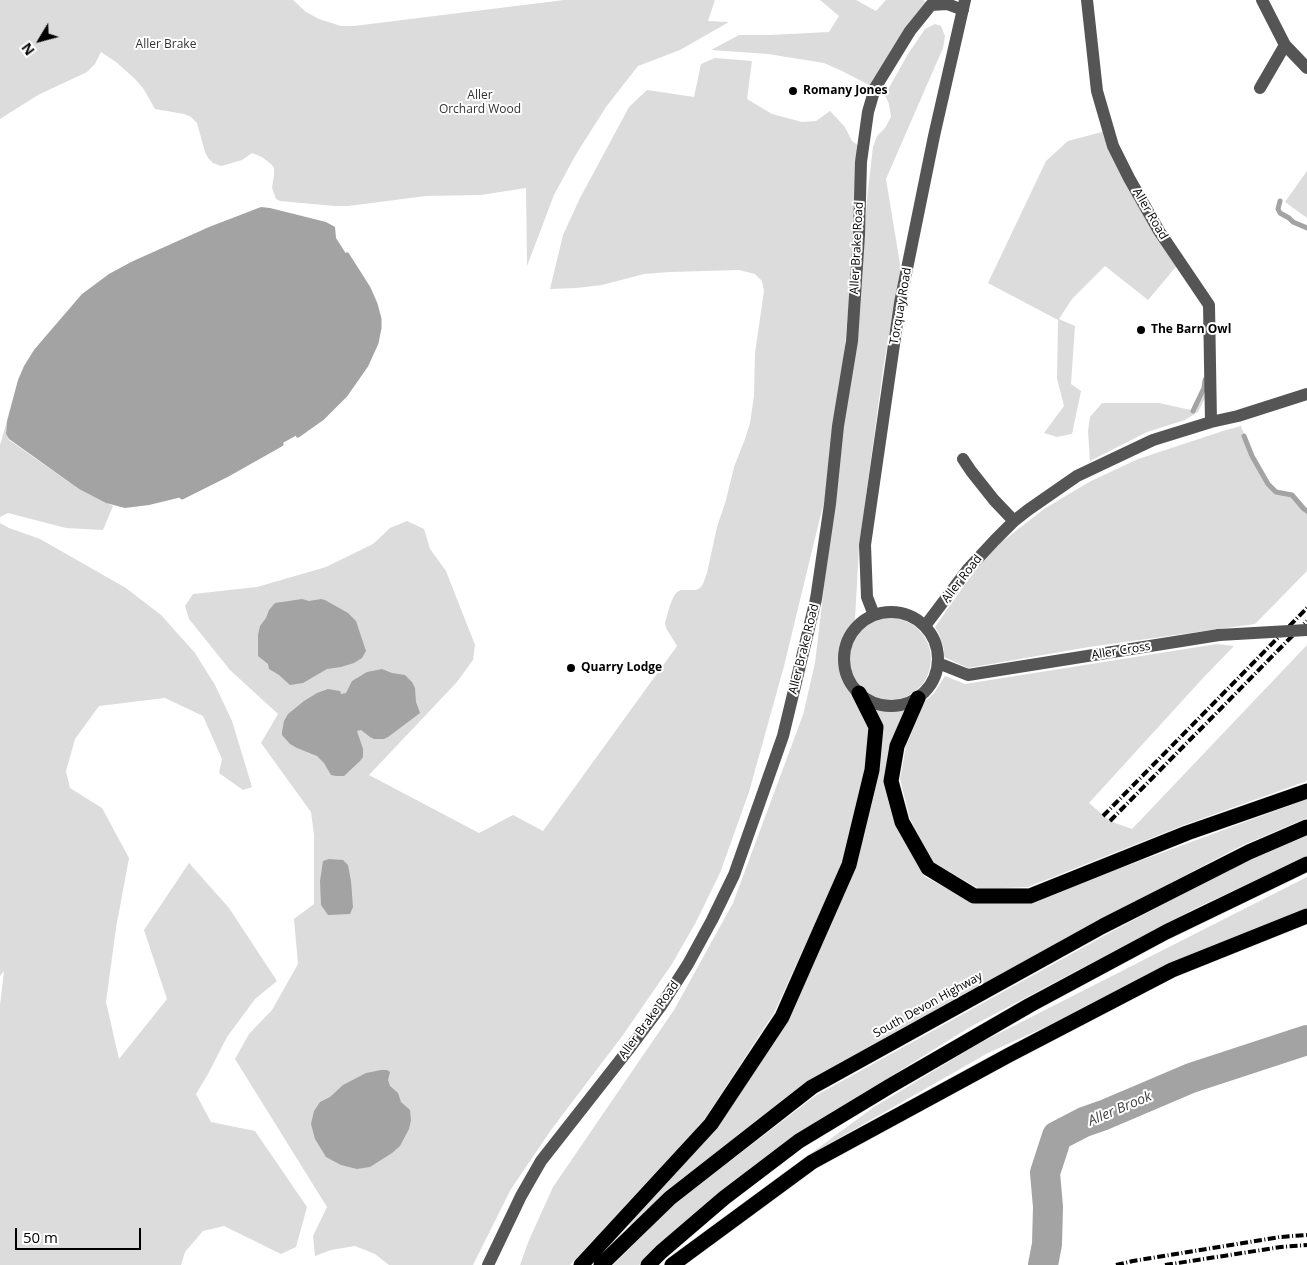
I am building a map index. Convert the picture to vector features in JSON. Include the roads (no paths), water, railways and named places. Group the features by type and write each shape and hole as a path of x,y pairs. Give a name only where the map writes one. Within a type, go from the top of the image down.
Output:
{"highway":[{"path":"581,1265 711,1124 782,1017 849,865 872,770 876,727 859,693"},
{"path":"918,698 897,746 891,781 902,822 928,868 974,896 1030,896 1187,834 1307,791"},
{"name":"South Devon Highway","path":"601,1265 670,1198 812,1087 1103,926 1248,852 1307,828"},
{"path":"648,1265 724,1198 799,1141 1030,1005 1166,932 1307,864"},
{"path":"672,1265 812,1162 1009,1055 1172,970 1307,916"}],"street":[{"name":"Aller Road","path":"1087,0 1097,91 1113,146 1160,231 1209,304 1211,422"},
{"path":"1262,0 1285,45 1307,68"},
{"name":"Aller Brake Road","path":"488,1265 521,1196 542,1161 661,1006 688,964 734,875 783,736 816,599 830,504 838,426 852,341 859,235 861,162 868,112 875,88 910,32 931,5 964,5"},
{"name":"Torquay Road","path":"874,614 867,597 865,545 900,303 934,136 964,5"},
{"path":"1260,88 1285,45"},
{"name":"Aller Road","path":"925,626 968,569 1014,521 1038,502 1077,476 1153,440 1307,394"},
{"path":"963,459 994,500 1014,521"},
{"path":"902,612 915,618 925,626 933,637 938,650 935,677 918,698 903,704 887,706 872,702 859,693 849,680 845,665 845,649 851,634 861,622 874,614 902,612"},
{"name":"Aller Cross","path":"938,663 968,674 1219,635 1307,630"}],"waterway":[{"path":"1280,201 1278,209 1280,213 1293,222 1307,228"},
{"path":"298,435 322,418 345,395 366,365 376,343 379,319 375,304 368,288 347,255"},
{"path":"1193,411 1204,388 1205,380"},
{"path":"1244,436 1252,456 1268,484 1276,492 1292,495 1307,511"},
{"path":"182,497 281,444"},
{"name":"Aller Brook","path":"1043,1265 1047,1244 1048,1207 1045,1173 1057,1136 1084,1122 1191,1078 1307,1040"}],"railway":[{"path":"1103,816 1307,608"},
{"path":"1110,821 1307,621"},
{"path":"1116,1265 1280,1237 1307,1235"},
{"path":"1165,1265 1281,1247 1307,1245"}],"place":[{"name":"Romany Jones","path":"793,91"},
{"name":"The Barn Owl","path":"1141,330"},
{"name":"Quarry Lodge","path":"571,668"}],"park label":[{"name":"Aller Brake","path":"166,45"},
{"name":"Aller Orchard Wood","path":"480,103"}]}
